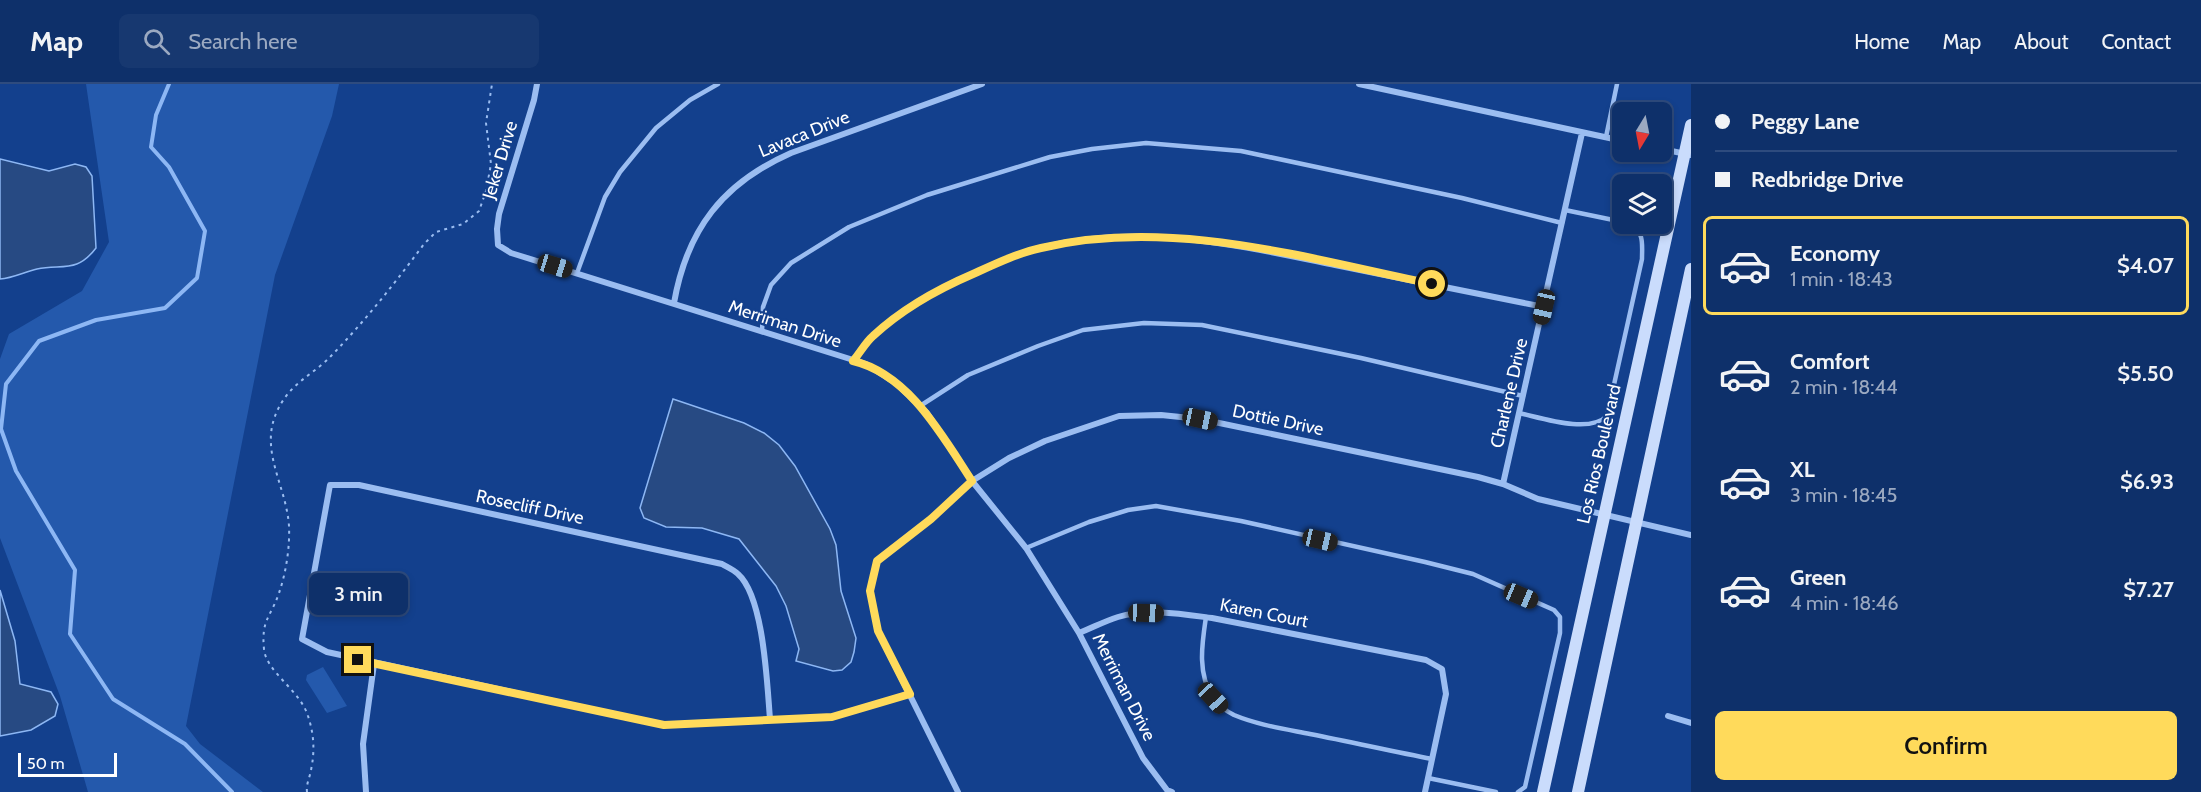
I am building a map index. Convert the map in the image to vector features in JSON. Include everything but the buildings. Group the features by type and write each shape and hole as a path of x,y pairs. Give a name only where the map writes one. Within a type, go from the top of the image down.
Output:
{"main road":[{"name":"Los Rios Boulevard","path":"1543,792 1603,515 1688,154 1691,125"},
{"path":"1578,792 1691,269"}],"street":[{"name":"Jeker Drive","path":"498,245 499,214 537,84"},
{"name":"Lavaca Drive","path":"674,303 679,273 689,247 705,219 743,179 768,163 791,153 982,84"},
{"path":"1359,84 1612,138"},
{"name":"Charlene Drive","path":"1503,484 1582,133"},
{"path":"1672,151 1688,154"},
{"path":"853,361 872,337 903,313 949,285 1040,248 1090,239 1142,236 1193,238 1544,307"},
{"name":"Merriman Drive","path":"498,245 511,253 866,364 897,384 927,413 972,481 1026,548 1079,633 1139,750 1168,791"},
{"name":"Dottie Drive","path":"910,694 878,631 870,591 877,561 931,519 972,481 1009,458 1036,445 1119,416 1161,415 1200,419 1503,484 1538,499 1691,535"},
{"name":"Rosecliff Drive","path":"374,664 327,652 302,639 330,485 358,484 722,564 740,575 754,601 762,637 770,719"},
{"name":"Karen Court","path":"1079,633 1119,617 1146,613 1206,617 1426,660 1442,669 1446,694 1432,759"},
{"path":"366,792 363,744 374,664 664,725 832,717 910,694 958,792"},
{"path":"1668,716 1691,723"},
{"path":"1425,792 1432,759"}],"lane":[{"path":"576,273 605,197 620,172 656,128 690,100 718,84"},
{"path":"1606,137 1617,84"},
{"path":"762,332 763,307 771,285 791,263 849,227 927,195 1050,157 1092,149 1146,143 1241,151 1462,198 1562,223"},
{"path":"1565,210 1612,220"},
{"path":"1519,413 1576,424 1591,424 1602,421 1607,416 1642,259 1642,238 1640,234"},
{"path":"920,406 968,375 1038,346 1083,330 1144,323 1202,325 1361,358 1523,396"},
{"path":"1026,548 1089,522 1128,510 1156,506 1241,521 1454,569 1473,574 1554,610 1560,617 1560,633 1525,787 1518,792"},
{"path":"1206,617 1202,668 1206,684 1213,698 1222,708 1234,715 1263,724 1432,759"},
{"path":"1428,778 1496,792"}],"path":[{"path":"307,792 315,743 308,714 294,690 274,672 264,652 263,634 266,619 279,594 287,560 289,526 284,495 273,466 270,443 273,424 284,399 361,325 436,231 463,224 479,211 486,191 491,164 486,123 492,84"}],"shaded area":[{"path":"86,84 339,84 332,116 275,275 186,726 200,744 263,792 88,792 60,696 0,538 0,359 9,334 82,291 109,242"},
{"path":"0,159 49,171 75,164 86,167 92,176 96,248 89,256 69,266 37,269 0,279"},
{"path":"673,399 744,423 764,433 779,445 795,466 830,529 836,545 841,591 856,638 851,662 842,670 833,671 796,661 799,649 786,606 776,586 739,539 702,528 666,527 644,518 640,508"},
{"path":"0,590 15,641 20,684 51,692 58,704 55,716 31,730 0,736"},
{"path":"323,667 347,706 327,713 306,680 307,675"}],"waterway":[{"path":"169,84 156,115 151,147 169,167 205,231 197,278 165,308 96,320 39,341 6,384 1,429 16,471 75,570 70,634 113,699 185,744 232,792"}],"route":[{"path":"358,660 664,725 832,717 910,694 878,631 870,591 877,561 931,519 972,481 927,413 897,384 866,364 853,361 872,337 903,313 949,285 1040,248 1090,239 1142,236 1193,238 1432,284"}]}
